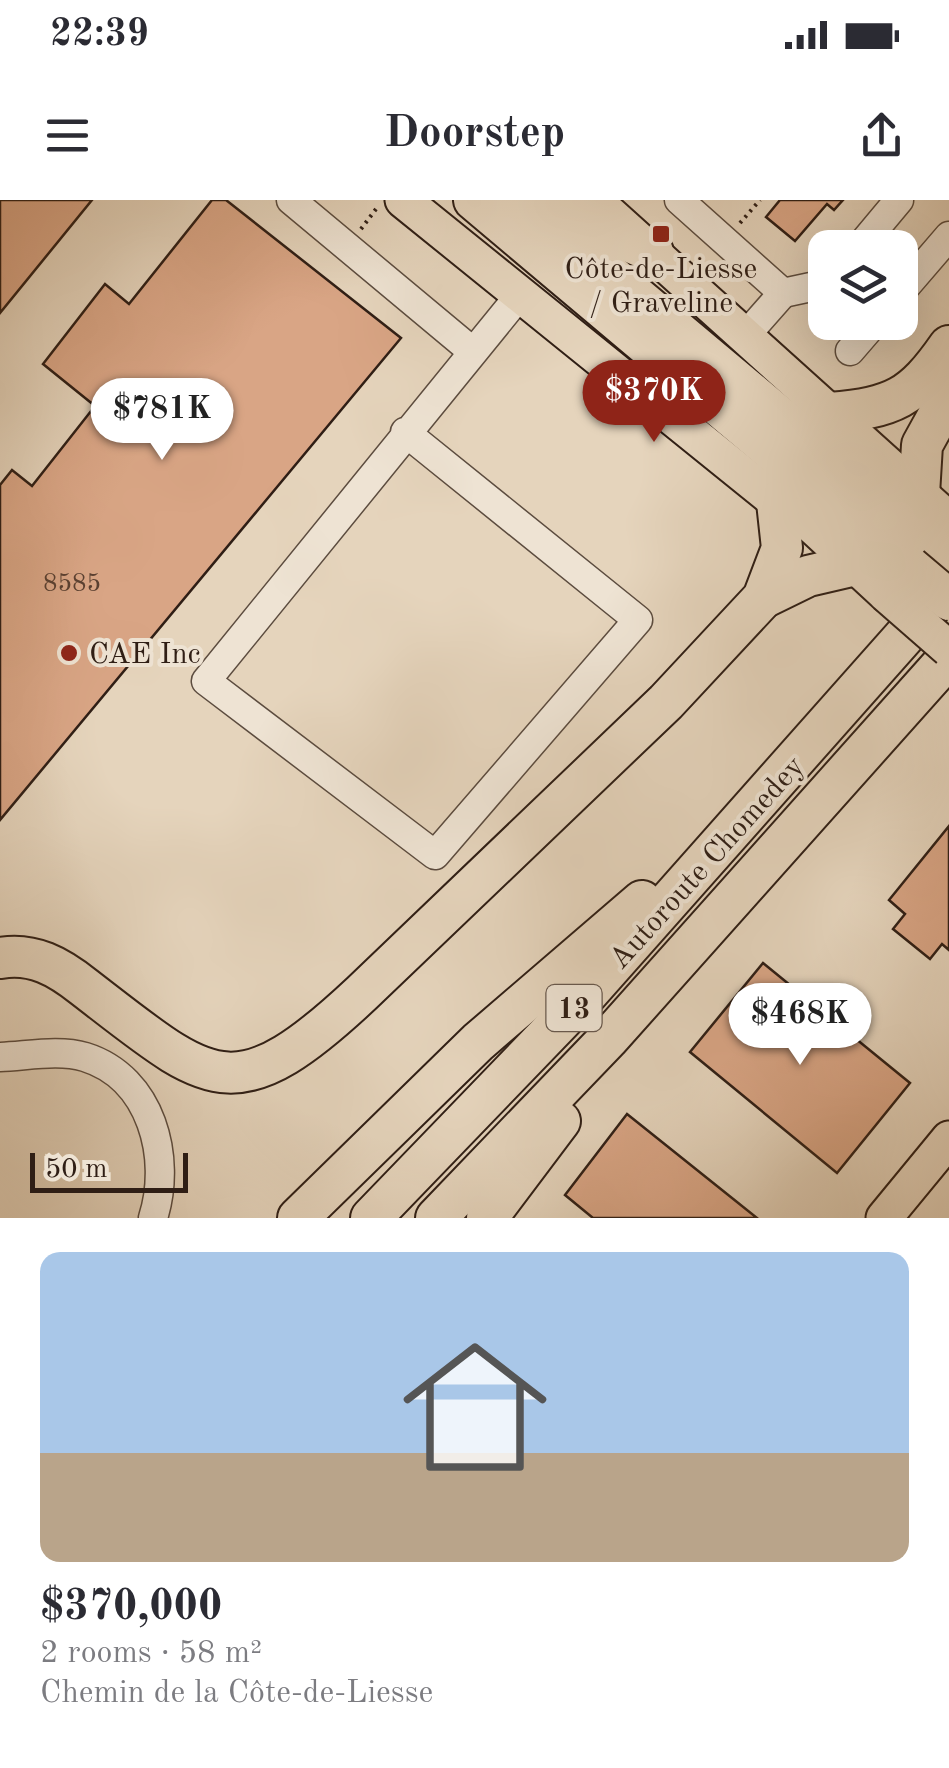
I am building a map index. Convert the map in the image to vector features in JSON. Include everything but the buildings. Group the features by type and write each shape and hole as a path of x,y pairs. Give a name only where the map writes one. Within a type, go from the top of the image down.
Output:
{"highway":[{"path":"474,200 925,557"},
{"path":"521,200 925,557 949,600"},
{"path":"548,200 590,225 652,252"},
{"path":"830,413 885,406 902,398 922,382 949,346"},
{"path":"919,494 922,445 949,396"},
{"path":"763,598 782,548 778,502"},
{"path":"0,958 24,957 56,966 194,1067 247,1072 282,1059 322,1031 478,884 666,702 763,598 808,576 852,566"},
{"name":"Autoroute Chomedey","path":"371,1218 586,995 949,586"},
{"name":"Autoroute Chomedey","path":"436,1218 686,954 949,657"},
{"path":"298,1218 478,1042 770,791"},
{"path":"486,1218 686,954"}],"main road":[{"path":"604,203 652,252 919,494 925,557 949,650"},
{"path":"390,204 519,296 778,502 794,509 844,552 852,566 925,557"},
{"path":"884,1218 949,1139"}],"lane":[{"path":"291,200 472,351"},
{"path":"678,200 783,293"},
{"path":"874,230 900,200"},
{"path":"918,272 949,236"},
{"path":"746,335 783,293 808,288"},
{"path":"405,432 638,620 435,856 206,681 405,432 519,296"},
{"path":"850,351 859,340"},
{"path":"0,1057 72,1054 102,1064 124,1081 144,1106 156,1138 161,1174 153,1218"}],"path":[{"path":"732,233 760,200"},
{"path":"362,227 390,204"}],"place":[{"name":"Côte-de-Liesse / Graveline","path":"661,234"},
{"name":"CAE Inc","path":"69,653"}]}
